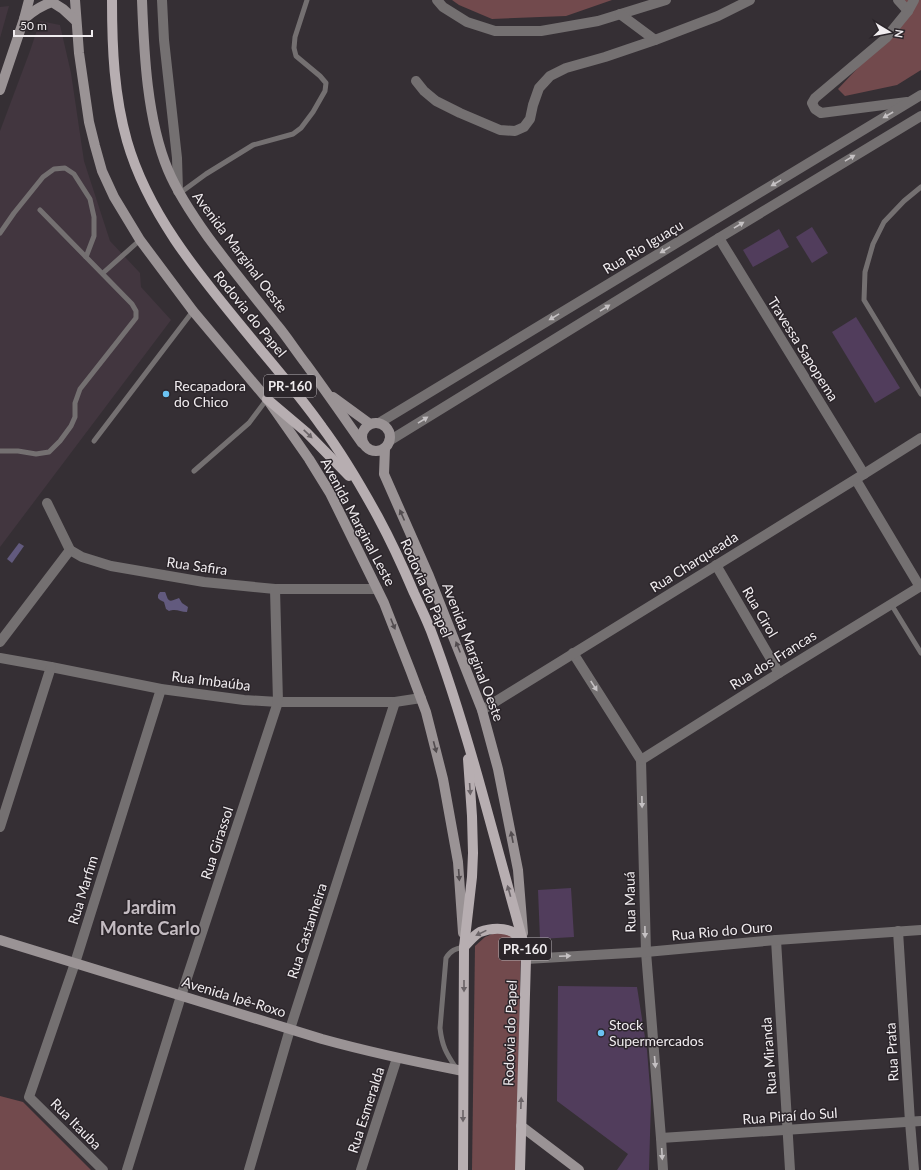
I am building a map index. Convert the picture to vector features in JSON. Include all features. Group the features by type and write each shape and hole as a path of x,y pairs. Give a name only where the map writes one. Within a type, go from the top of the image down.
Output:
{"main road":[{"path":"0,90 29,0"},
{"name":"Avenida Marginal Leste","path":"75,0 76,21 89,122 102,171 114,197 140,240 193,310 267,399 309,459 330,493 384,603 426,712 443,779 458,862 464,947"},
{"name":"Rodovia do Papel","path":"112,0 113,58 120,113 127,142 136,168 150,198 165,226 205,281 322,427 349,468 378,517 431,629 466,737 524,945 526,958 520,1170"},
{"name":"Avenida Marginal Oeste","path":"142,0 144,45 153,118 163,157 179,192 195,218 221,254 279,327 364,446 372,451 381,451 387,444"},
{"path":"24,19 33,11 54,1 76,21"},
{"name":"Avenida Marginal Oeste","path":"325,391 375,423 386,428 389,432 384,474 429,576 482,710 498,769 518,870 524,945"},
{"path":"267,399 306,432 361,488"},
{"path":"362,443 361,434 363,429 375,423"},
{"name":"Rodovia do Papel","path":"463,1170 460,1070 464,947 472,877 473,853 472,816 466,737"},
{"path":"464,947 471,939 481,932 500,929 509,930 515,934 524,945"},
{"name":"Avenida Ipê-Roxo","path":"0,940 352,1047 460,1070"},
{"path":"521,1126 579,1170"}],"street":[{"path":"162,0 164,40 177,158 179,192"},
{"path":"437,0 443,7 467,22 495,31 541,31 598,21 666,0"},
{"path":"416,81 424,91 436,101 500,130 515,131 524,127 530,119 539,88 550,76 566,68 605,57 655,40 718,16 750,0"},
{"path":"898,0 908,11"},
{"path":"914,0 908,11 886,38 815,98 812,103 815,109 821,113 917,98"},
{"path":"620,14 655,40"},
{"name":"Rua Rio Iguaçu","path":"375,423 917,98"},
{"path":"387,444 719,238 921,116"},
{"name":"Travessa Sapopema","path":"719,238 860,477 920,587"},
{"name":"Rua Charqueada","path":"482,710 921,438"},
{"path":"0,642 70,550 48,502"},
{"name":"Rua Safira","path":"70,550 96,562 150,574 204,582 274,589 377,589"},
{"name":"Rua Cirol","path":"716,565 779,673"},
{"name":"Rua dos Francas","path":"641,760 779,673 920,587"},
{"name":"Rua Girassol","path":"127,1170 181,996 278,702 274,589"},
{"path":"573,653 641,760"},
{"name":"Rua Imbaúba","path":"0,658 161,689 244,700 278,702 395,702 421,698"},
{"path":"0,827 51,667"},
{"name":"Rua Marfim","path":"29,1097 75,963 161,689"},
{"name":"Rua Castanheira","path":"249,1170 290,1029 395,702"},
{"name":"Rua Mauá","path":"641,760 646,952 663,1170"},
{"name":"Rua Rio do Ouro","path":"526,958 646,952 776,940 921,930"},
{"name":"Rua Prata","path":"898,931 914,1170"},
{"name":"Rua Miranda","path":"776,940 790,1170"},
{"name":"Rua Esmeralda","path":"361,1170 398,1058"},
{"name":"Rua Itauba","path":"29,1097 103,1170"},
{"name":"Rua Piraí do Sul","path":"661,1138 921,1121"}],"lane":[{"path":"179,192 253,145 293,134 301,128 313,112 325,91 326,83 296,56 294,48 295,37 307,0"},
{"path":"0,233 43,177 54,169 65,168 74,174 90,199 94,217 94,236 86,257"},
{"path":"921,187 904,201 884,222 873,244 865,272 864,300 921,394"},
{"path":"0,451 18,451 36,454 49,452 60,441 71,426 75,417 75,403 80,389 136,318 136,311 132,304 40,210"},
{"path":"103,273 140,240"},
{"path":"94,441 193,310"},
{"path":"194,471 240,433 250,423 267,399"},
{"path":"891,604 921,653"},
{"path":"460,1070 444,1050 440,1028 446,958 449,952 464,947"}],"shaded area":[{"path":"452,0 612,0 566,16 492,19 459,5"},
{"path":"898,0 921,0 921,70 897,85 845,96 838,89 886,38 908,11"},
{"path":"9,6 0,38 0,7"},
{"path":"40,21 60,25 71,73 84,161 110,241 140,273 141,287 171,320 0,547 0,131"},
{"path":"19,543 24,546 12,563 7,559"},
{"path":"160,592 165,592 169,600 179,598 182,603 188,607 187,612 176,610 169,611 166,609 164,602 158,598"},
{"path":"497,932 510,934 521,941 516,1170 472,1170 475,946 485,937"},
{"path":"0,1096 23,1102 91,1170 0,1170"}],"building":[{"path":"812,227 828,253 812,263 796,237"},
{"path":"779,229 789,247 753,267 743,250"},
{"path":"856,317 900,388 875,403 832,332"},
{"path":"571,888 574,937 540,939 538,890"},
{"name":"Stock Supermercados","path":"558,986 637,987 647,1050 651,1100 649,1170 617,1170 628,1154 557,1101"}],"place":[{"name":"Recapadora do Chico","path":"166,394"},
{"name":"Stock Supermercados","path":"601,1033"}],"district":[{"name":"Jardim Monte Carlo","path":"150,918"}]}
